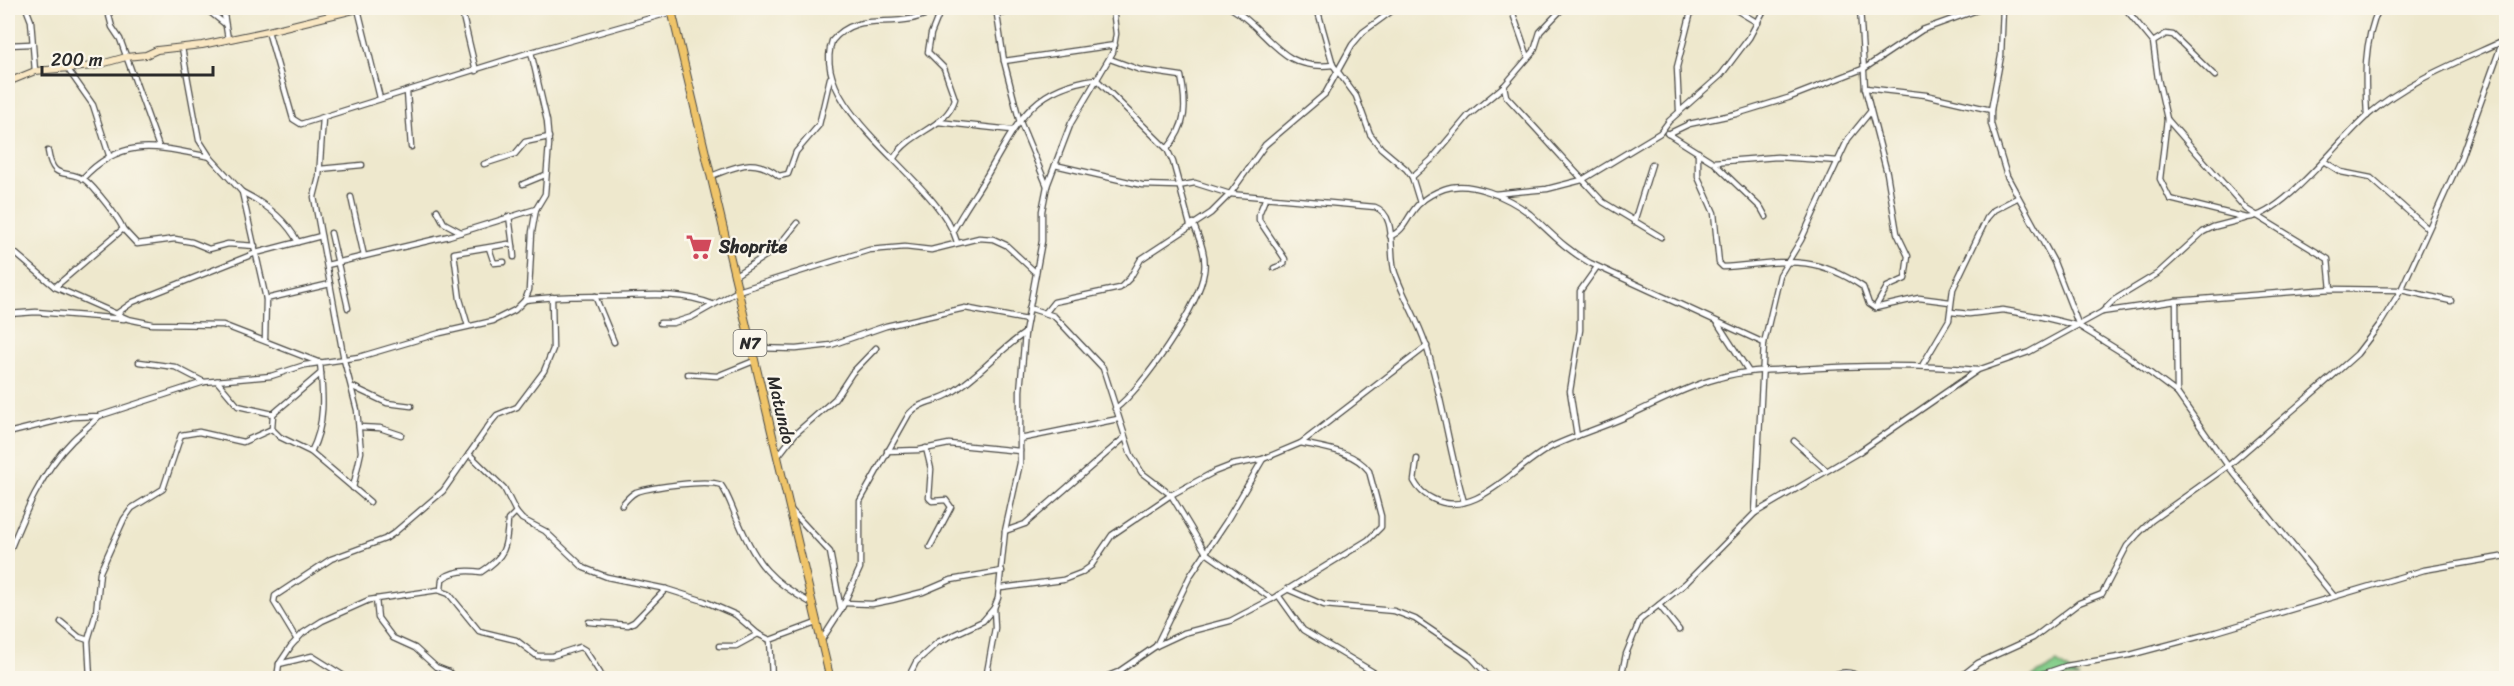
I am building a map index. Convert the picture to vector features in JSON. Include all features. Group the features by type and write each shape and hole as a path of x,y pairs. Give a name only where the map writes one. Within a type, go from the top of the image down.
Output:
{"main road":[{"name":"Matundo","path":"672,10 830,678"}],"street":[{"path":"26,8 32,21 31,44 35,71"},
{"path":"107,8 159,147"},
{"path":"205,8 225,24"},
{"path":"223,8 228,39"},
{"path":"8,82 35,71 94,66 126,57 145,56 160,49 182,48 268,31 360,8 380,98"},
{"path":"461,8 476,71"},
{"path":"894,158 907,140 939,122 950,112 955,99 944,69 928,52 931,34 942,8"},
{"path":"711,176 741,165 754,164 768,167 779,176 788,174 796,152 819,125 830,78 830,46 843,29 866,21 911,19 929,10 948,8"},
{"path":"996,8 1004,61 1019,119 1047,186"},
{"path":"997,14 1033,8"},
{"path":"908,678 916,662 938,642 983,621 994,608 1001,588 1005,531 1020,451 1025,333 1034,271 1042,242 1042,211 1047,186 1071,123 1110,59 1115,45 1113,8"},
{"path":"1231,8 1292,60 1306,66 1334,65"},
{"path":"1317,8 1334,65 1356,96 1370,134 1386,154 1407,169 1412,177 1419,203"},
{"path":"1046,312 1054,302 1120,288 1130,278 1142,259 1211,213 1230,194 1265,145 1319,100 1339,72 1352,45 1363,32 1396,8"},
{"path":"1511,8 1528,57"},
{"path":"1412,177 1436,154 1468,116 1504,86 1535,49 1540,32 1563,8"},
{"path":"1679,111 1677,67 1692,8"},
{"path":"1733,8 1758,23"},
{"path":"1494,194 1546,189 1582,180 1662,130 1679,111 1721,75 1758,23 1765,8"},
{"path":"1860,8 1865,88 1889,183 1897,231 1908,261 1905,279 1887,287 1875,308"},
{"path":"1668,134 1689,124 1736,114 1788,98 1865,68 1922,30 1983,8"},
{"path":"2003,8 2001,56 1991,110 1994,138 2017,198 2054,262 2079,326"},
{"path":"2125,8 2153,42 2157,80 2167,119 2160,179 2167,195 2176,202 2247,218 2256,218 2273,208 2325,162 2367,116 2424,78 2501,42"},
{"path":"2367,116 2366,48 2369,32 2379,8"},
{"path":"268,31 294,121 301,124 380,98 476,71 531,51 672,10"},
{"path":"1959,678 1978,663 2033,638 2079,603 2102,594 2127,546 2151,521 2228,466 2357,354 2380,324 2401,290 2427,228 2460,160 2506,32"},
{"path":"2153,42 2166,34 2173,35 2215,76"},
{"path":"8,45 31,44"},
{"path":"1004,61 1115,45"},
{"path":"182,48 199,140 210,157 242,192 264,205 294,234 298,242"},
{"path":"8,433 51,422 99,416 204,382 272,376 320,362 344,360 504,316 525,300 529,290 532,232 536,209 545,194 548,121 531,51"},
{"path":"1110,59 1140,70 1181,76 1185,117 1178,135 1167,148"},
{"path":"67,68 93,105 110,155"},
{"path":"830,78 862,126 894,158 954,229 957,242"},
{"path":"954,229 1019,119 1044,95 1073,82 1096,79"},
{"path":"1096,79 1167,148 1204,259 1201,282 1161,356 1136,390 1115,409"},
{"path":"1504,86 1506,96 1603,202 1661,237"},
{"path":"1865,88 1926,95 1991,110"},
{"path":"407,92 411,147"},
{"path":"1755,513 1764,343 1780,274 1786,261 1802,240 1848,139 1870,112"},
{"path":"323,118 320,169 314,197 344,360 353,387 359,427 360,458 353,488"},
{"path":"2167,119 2228,191 2256,218 2328,259 2331,289"},
{"path":"939,122 1012,130"},
{"path":"1662,130 1713,162 1761,208 1766,217"},
{"path":"484,164 515,154 525,142 549,137"},
{"path":"82,179 110,155 131,148 159,147 210,157"},
{"path":"48,151 51,164 58,172 82,179 137,244 175,239 192,242 209,249 228,244 255,246"},
{"path":"1698,152 1698,177 1714,213 1720,265 1786,261 1816,264 1858,284 1865,290 1869,304 1875,308 1919,298 1950,302"},
{"path":"1713,162 1777,157 1839,161"},
{"path":"2325,162 2341,172 2372,178 2427,228"},
{"path":"1634,222 1652,164"},
{"path":"320,169 363,165"},
{"path":"1055,165 1142,185 1178,186 1195,183 1230,194 1375,207 1387,216 1395,273 1419,323 1426,346 1464,502"},
{"path":"522,184 545,175"},
{"path":"1390,236 1400,231 1419,203 1446,188 1463,187 1494,194 1524,210 1569,251 1597,267 1764,343"},
{"path":"242,192 266,299 265,339"},
{"path":"351,197 364,256"},
{"path":"1266,197 1259,220 1285,259 1284,264 1274,268"},
{"path":"1923,364 1951,312 1950,302 1987,218 1994,210 2017,198"},
{"path":"327,265 461,231 536,209"},
{"path":"437,210 444,223 461,231"},
{"path":"509,216 514,257"},
{"path":"1621,678 1637,625 1644,615 1686,583 1755,513 1867,446 1978,370 2029,352 2102,312 2114,300 2157,274 2203,232 2213,226 2247,218"},
{"path":"734,276 776,249 797,223"},
{"path":"55,287 123,228"},
{"path":"331,232 348,308"},
{"path":"116,314 134,302 256,253 321,236"},
{"path":"660,323 686,319 738,291 869,250 905,247 931,250 979,238 993,239 1006,245 1034,271"},
{"path":"468,326 460,299 454,253 508,244 513,246"},
{"path":"8,247 55,287 128,319"},
{"path":"489,248 494,263 504,262"},
{"path":"1577,436 1570,391 1580,330 1580,291 1597,267"},
{"path":"266,299 330,284"},
{"path":"2102,312 2176,301 2331,289 2401,290 2451,301"},
{"path":"525,300 656,294 698,298 712,304"},
{"path":"595,296 614,342"},
{"path":"297,640 274,602 275,596 331,559 389,536 438,495 497,415 517,407 544,371 553,349 552,297"},
{"path":"2176,301 2177,393"},
{"path":"751,348 796,349 831,345 886,326 968,307 1027,320"},
{"path":"1029,308 1046,312 1103,368 1124,438 1142,473 1171,495 1206,553 1272,598"},
{"path":"1951,312 1969,314 2003,309 2079,326 2177,393 2228,466 2333,595"},
{"path":"8,314 36,312 128,319 152,324 223,325 265,339 320,362"},
{"path":"1718,324 1749,372"},
{"path":"821,641 841,610 860,568 860,501 913,409 953,392 1008,344 1025,333"},
{"path":"1001,588 1063,580 1081,573 1098,558 1112,535 1171,495 1232,465 1263,459 1301,443 1426,346"},
{"path":"777,458 795,434 835,399 852,373 876,348"},
{"path":"688,374 717,376 754,361"},
{"path":"139,362 175,368 204,382"},
{"path":"311,452 319,437 322,422 320,362"},
{"path":"1417,459 1414,481 1424,494 1446,505 1457,505 1501,484 1540,452 1665,397 1719,378 1749,372 1873,364 1923,364 1978,370"},
{"path":"321,373 273,414 272,429 280,437 311,452 370,502"},
{"path":"217,381 238,406 273,414"},
{"path":"353,387 387,403 411,406"},
{"path":"8,555 21,521 41,483 72,441 87,430 99,416"},
{"path":"1020,439 1118,419"},
{"path":"359,427 380,428 401,435"},
{"path":"90,678 88,640 96,616 100,572 124,519 132,508 163,489 181,435 199,432 243,442 272,429"},
{"path":"1005,531 1025,524 1124,438"},
{"path":"1794,441 1826,470"},
{"path":"1103,678 1118,672 1156,646 1184,633 1230,621 1278,595 1368,540 1382,524 1369,471 1365,465 1335,451 1301,443"},
{"path":"887,452 949,444 1020,451"},
{"path":"926,448 931,469 929,498 932,501 946,500 951,507 930,547"},
{"path":"469,454 504,488 516,512 526,522 545,531 584,568 607,577 666,589 732,612 758,634 770,640 816,622"},
{"path":"1156,646 1190,576 1263,459"},
{"path":"622,505 633,494 656,488 703,481 721,485 750,548 772,578 785,589 811,603"},
{"path":"790,509 830,552 841,610"},
{"path":"441,590 442,579 446,575 467,570 481,573 495,562 505,548 509,535 508,520 516,512"},
{"path":"2031,678 2066,666 2130,655 2205,635 2295,609 2333,595 2424,570 2506,556"},
{"path":"844,603 872,604 892,600 923,592 953,579 1002,571"},
{"path":"589,622 628,625 666,589"},
{"path":"1287,589 1324,605 1394,611 1415,619 1471,657 1490,678"},
{"path":"277,678 279,664 297,640 322,621 361,603 376,599 441,590 449,594 479,631 516,640 537,656 552,656 580,647 585,650 600,673"},
{"path":"1278,595 1303,630 1383,678"},
{"path":"376,599 378,618 393,638 415,648 436,667 449,672 454,678"},
{"path":"1659,605 1679,630"},
{"path":"986,678 995,628 994,608"},
{"path":"61,622 79,637 88,640"},
{"path":"719,646 736,646 758,634"},
{"path":"770,640 772,678"},
{"path":"279,664 312,656 347,678"},
{"path":"1823,678 1845,672 1852,672 1860,678"}],"green space":[{"path":"2057,663 2078,678 2030,678"}],"place":[{"name":"Shoprite","path":"699,247"}]}
